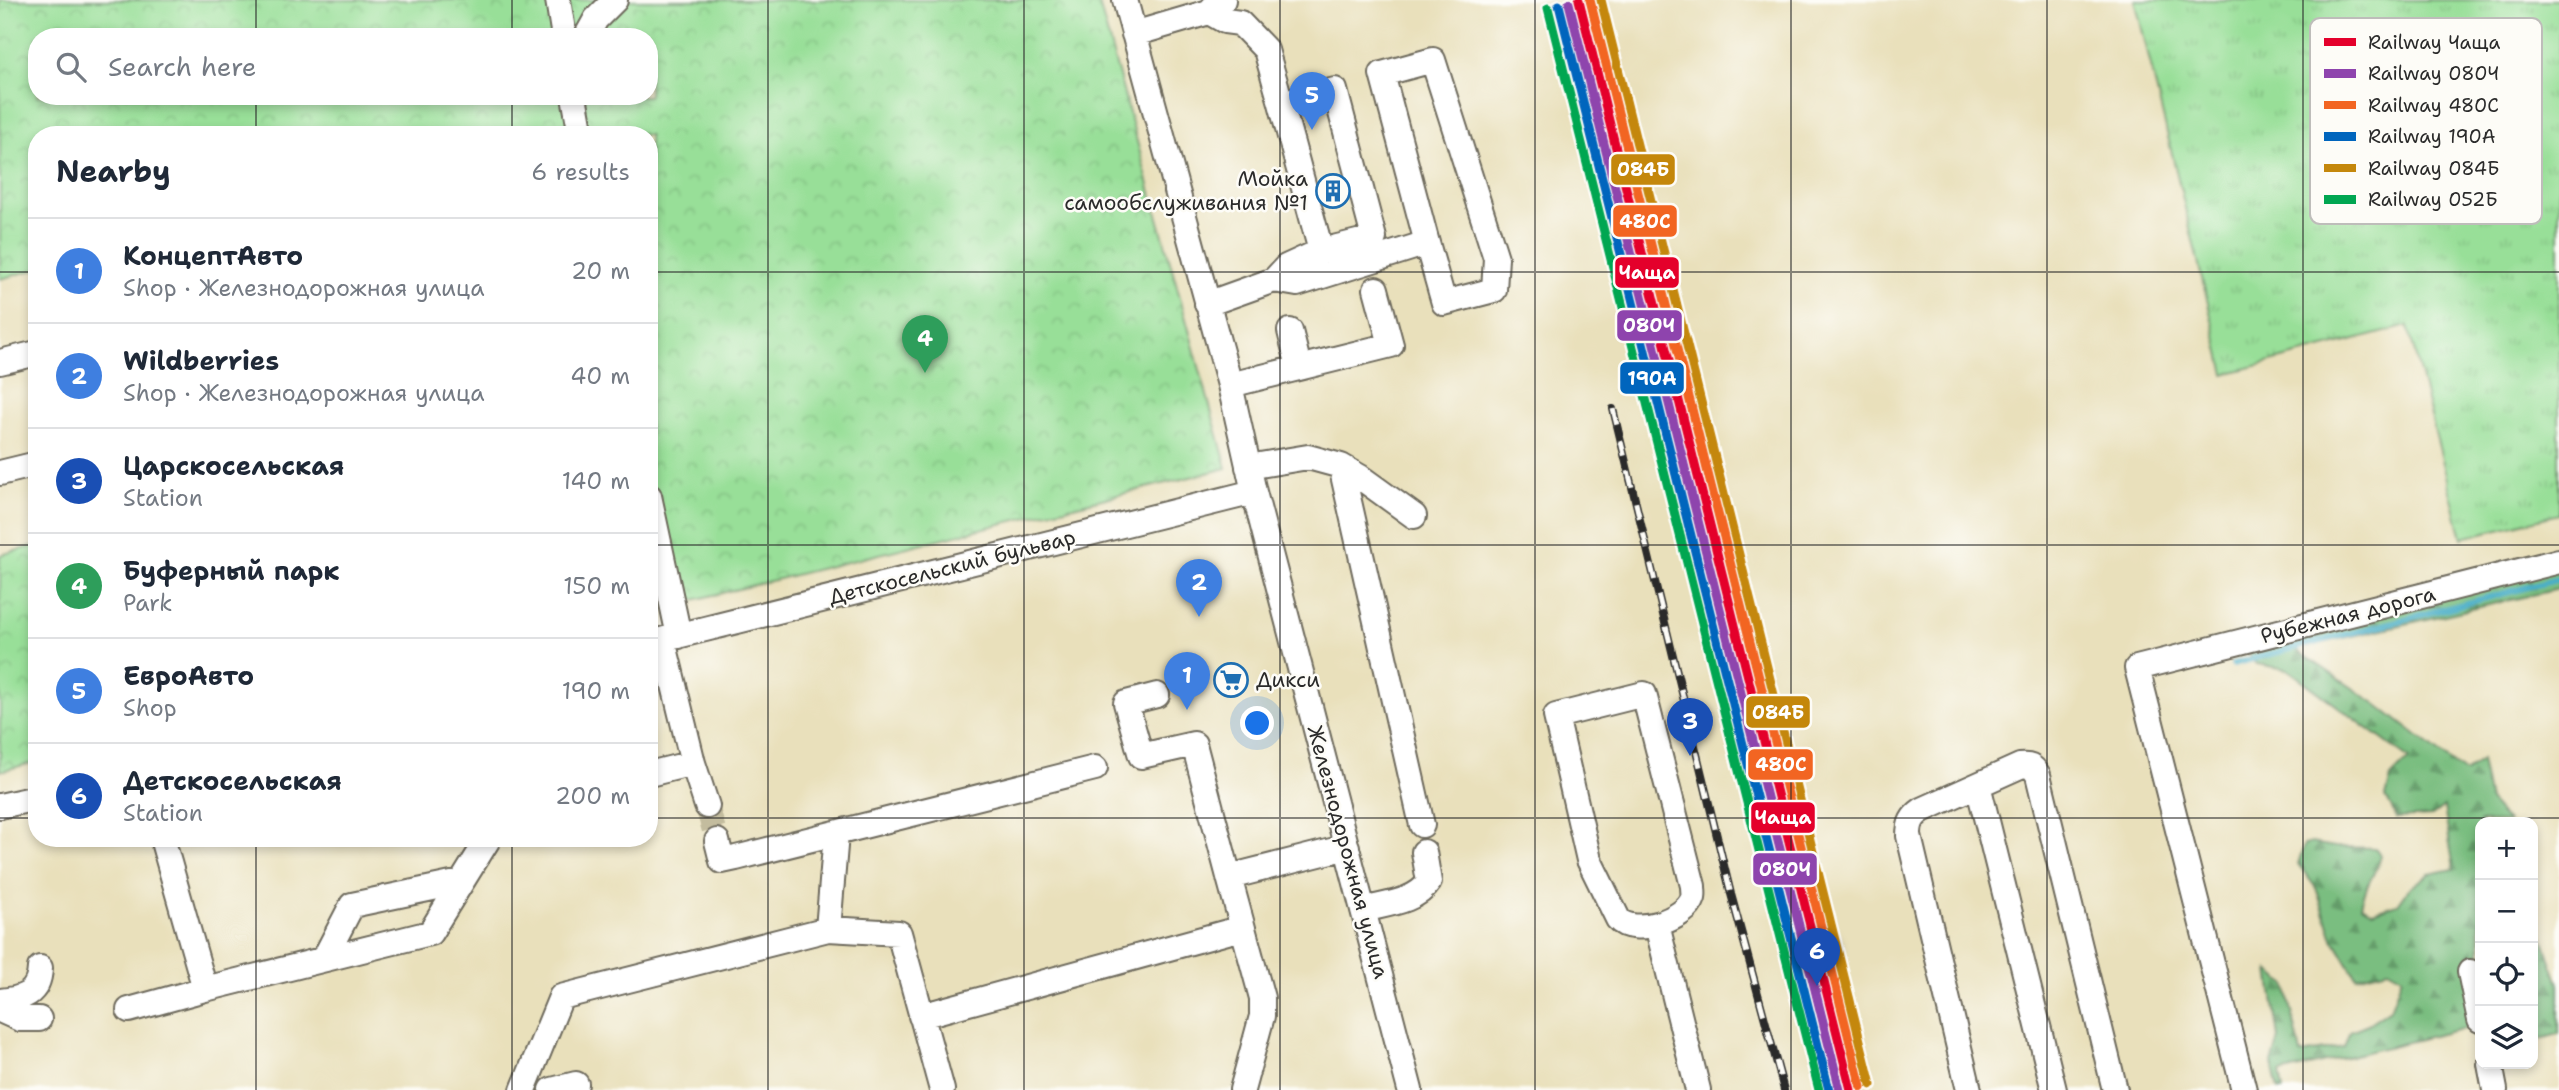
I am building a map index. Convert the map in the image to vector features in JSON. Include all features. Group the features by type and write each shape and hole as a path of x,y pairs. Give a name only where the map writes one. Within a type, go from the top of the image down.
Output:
{"street":[{"path":"558,0 563,28"},
{"path":"591,28 615,0"},
{"name":"Железнодорожная улица","path":"1125,0 1230,385 1254,492 1410,1090"},
{"path":"1134,34 1216,6 1225,21 1240,23 1266,50 1321,251"},
{"path":"1433,60 1496,258 1494,290 1444,303 1427,243 1382,74 1433,60"},
{"path":"1207,304 1274,280 1286,267 1321,251 1374,238 1335,90 1281,103"},
{"path":"576,105 579,126"},
{"path":"1274,280 1297,284 1427,243"},
{"path":"1230,385 1391,345 1377,289"},
{"path":"1290,331 1299,368"},
{"path":"0,362 28,355"},
{"path":"1248,467 1308,457 1340,466 1414,516"},
{"path":"0,473 28,466"},
{"path":"1340,466 1422,825"},
{"name":"Детскосельский бульвар","path":"664,640 1254,492"},
{"name":"Рубежная дорога","path":"2244,1090 2137,668 2559,561"},
{"path":"658,582 664,640 693,763 707,806"},
{"path":"1644,694 1693,886 1693,898 1684,910 1657,925 1623,925 1589,860 1556,716 1644,694"},
{"path":"1157,695 1126,703 1141,756 1194,744 1262,998 1262,1016 1242,1090"},
{"path":"658,772 693,763"},
{"path":"1969,1090 1909,836 1909,825 1913,816 1922,810 2020,766 2028,765 2034,768 2038,775 2115,1090"},
{"path":"717,841 722,861 1095,768"},
{"path":"1978,785 2054,1090"},
{"path":"0,806 28,799"},
{"path":"828,929 836,834"},
{"path":"165,847 205,989"},
{"path":"129,1010 430,933 483,847"},
{"path":"1230,877 1346,847"},
{"path":"1363,910 1423,892 1429,882 1424,852"},
{"path":"324,959 352,905 461,882"},
{"path":"1657,925 1698,1090"},
{"path":"921,1016 1242,928"},
{"path":"523,1090 561,997 828,929 899,933 942,1090"},
{"path":"0,1001 29,995 36,988 40,968"},
{"path":"2470,972 2477,1006"},
{"path":"0,1010 20,1019 38,1019"},
{"path":"2491,1069 2496,1090"},
{"path":"552,1090 576,1084"}],"green space":[{"path":"0,0 1098,0 1227,468 658,609 658,126 28,126 28,271 0,279"},
{"path":"2135,0 2559,0 2559,514 2462,538 2408,326 2225,374"},
{"path":"28,547 28,764 0,771 0,555"},
{"path":"2559,565 2559,589 2295,649 2375,703 2465,773 2481,760 2489,801 2503,817 2475,817 2475,1003 2470,1027 2280,1073 2283,1090 2278,1090 2272,1064 2279,1038 2269,971 2286,984 2301,1054 2344,1047 2350,1031 2368,1024 2390,1009 2402,977 2388,969 2356,977 2333,938 2316,888 2298,864 2304,845 2312,843 2335,847 2375,848 2381,855 2361,906 2373,912 2398,904 2408,890 2429,874 2454,869 2444,807 2432,816 2397,818 2386,797 2391,777 2409,759 2287,669 2257,664 2245,650"},
{"path":"2538,924 2559,984 2559,1034 2538,1040"}],"waterway":[{"path":"2233,664 2559,579"}],"tunnel":[{"path":"707,806 717,841"}],"railway":[{"path":"1613,409 1731,894 1784,1090"}],"rail line":[{"name":"Чаща","path":"1579,0 1851,1090"},
{"name":"480С","path":"1590,0 1861,1087"},
{"name":"084Б","path":"1601,0 1871,1085"},
{"name":"080Ч","path":"1569,3 1840,1090"},
{"name":"190А","path":"1559,5 1829,1090"},
{"name":"052Б","path":"1548,8 1819,1090"}],"place":[{"name":"ЕвроАвто","path":"1312,130"},
{"name":"Мойка самообслуживания №1","path":"1333,191"},
{"name":"Буферный парк","path":"925,373"},
{"name":"Wildberries","path":"1199,617"},
{"name":"Дикси","path":"1231,680"},
{"name":"КонцептАвто","path":"1187,710"},
{"name":"Царскосельская","path":"1690,756"},
{"name":"Детскосельская","path":"1817,986"}]}
